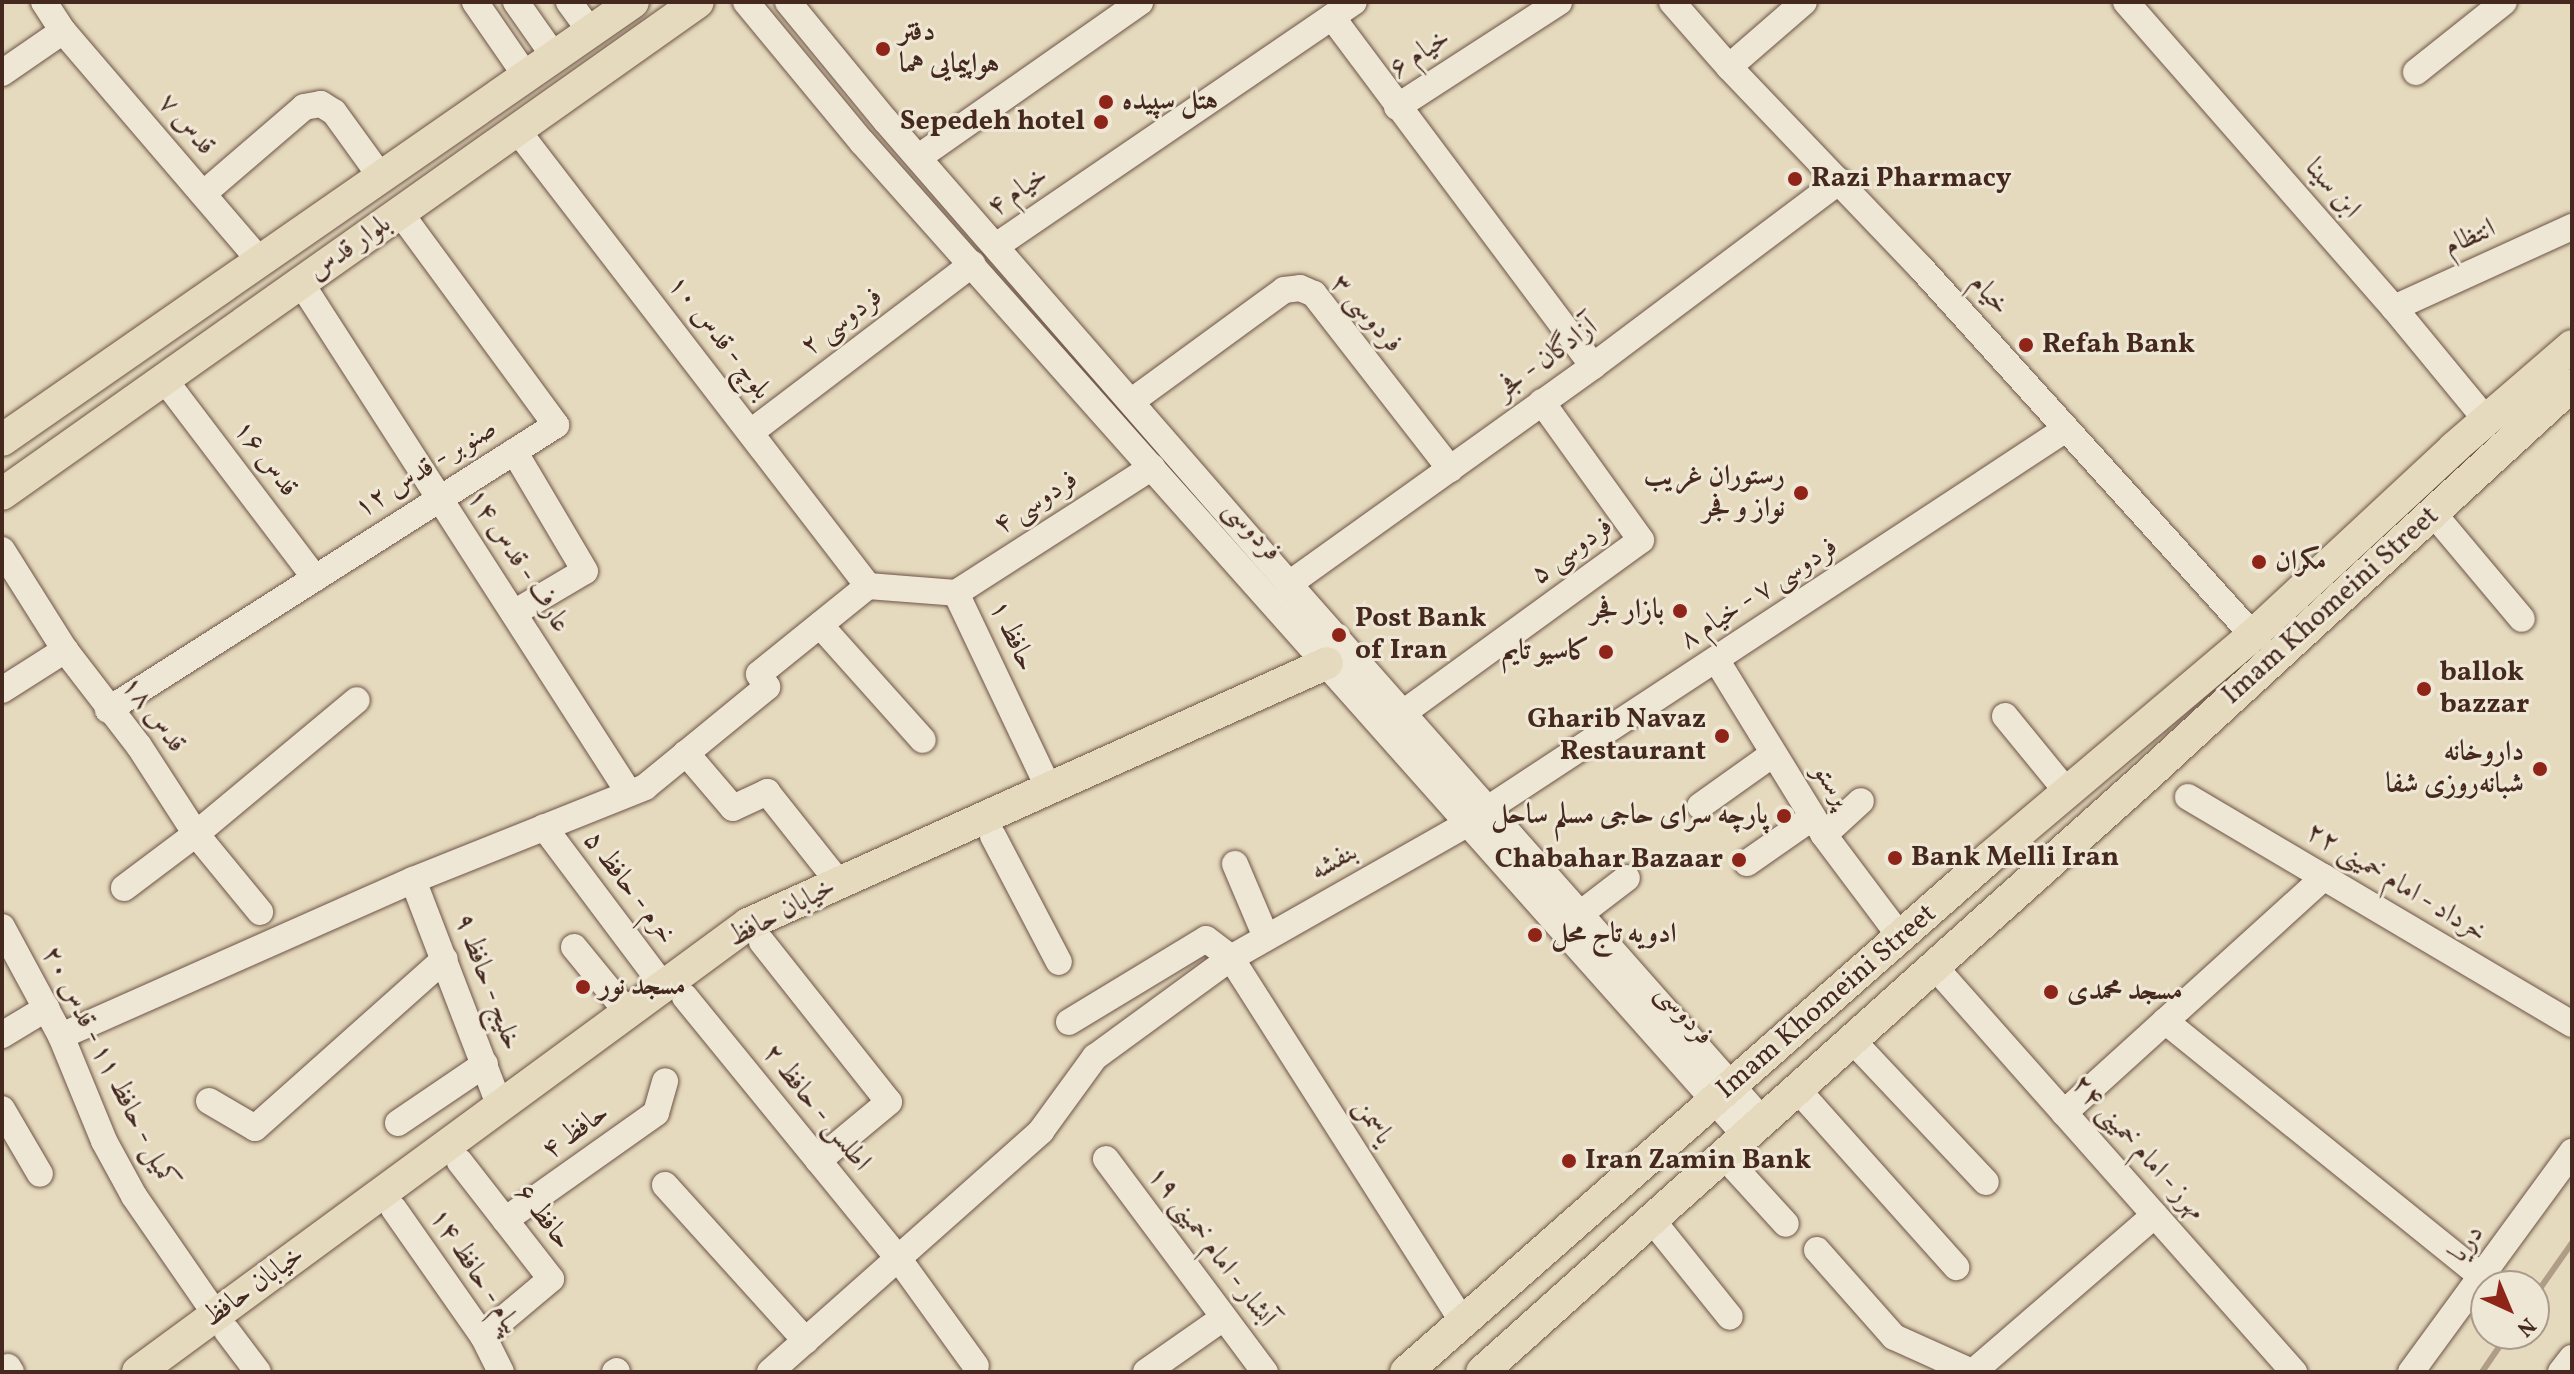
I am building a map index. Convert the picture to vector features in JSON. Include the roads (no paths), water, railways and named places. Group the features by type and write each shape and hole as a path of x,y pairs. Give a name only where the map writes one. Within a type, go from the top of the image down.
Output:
{"main road":[{"name":"بلوار قدس","path":"2,440 633,2"},
{"name":"بلوار قدس","path":"2,494 698,2"},
{"name":"Imam Khomeini Street","path":"1406,1372 1902,939 1988,859 2253,635 2572,346"},
{"name":"Imam Khomeini Street","path":"1497,1367 1644,1228 2572,385"},
{"name":"خیابان حافظ","path":"138,1372 222,1323 460,1162 675,992 748,924 1048,787 1335,672"},
{"name":"خیابان حافظ","path":"172,1372 222,1323 500,1107 628,1013 675,992 762,942 993,836 1335,672"},
{"path":"1601,1199 1644,1228"}],"street":[{"name":"قدس ۷","path":"44,2 63,31 260,261"},
{"path":"475,2 526,76"},
{"path":"516,2 554,56"},
{"path":"569,2 590,31"},
{"name":"فردوسی","path":"746,2 862,142 1335,672 1580,914 1724,1093"},
{"name":"فردوسی","path":"788,2 1403,713 1478,816 1724,1093"},
{"path":"919,157 1140,2"},
{"name":"خیام ۴","path":"996,246 1354,2"},
{"name":"خیام ۶","path":"1397,107 1559,2"},
{"name":"خیام","path":"1672,2 2253,635"},
{"path":"1729,67 1804,2"},
{"name":"ابن سینا","path":"2126,2 2394,308 2487,421"},
{"path":"2416,72 2504,2"},
{"path":"1332,17 1593,366"},
{"path":"2,73 63,31"},
{"path":"203,194 304,107 321,104 334,112 381,177"},
{"name":"بلوچ - قدس ۱۰","path":"517,130 868,586"},
{"name":"آزادگان - فجر","path":"1289,584 1593,366 1839,181"},
{"name":"صنوبر - قدس ۱۲","path":"108,710 556,425 400,213"},
{"name":"انتظام","path":"2394,308 2572,227"},
{"name":"فردوسی ۲","path":"751,432 972,264"},
{"name":"عارف - قدس ۱۴","path":"301,283 629,793"},
{"name":"فردوسی ۳","path":"1132,401 1284,290 1300,288 1314,294 1450,469"},
{"name":"قدس ۱۶","path":"164,379 315,578"},
{"name":"فردوسی ۵","path":"1403,713 1641,540 1542,402"},
{"name":"فردوسی ۷ - خیام ۸","path":"1478,816 2066,429"},
{"path":"514,451 585,571 514,613"},
{"name":"فردوسی ۴","path":"956,593 1152,467"},
{"path":"2433,513 2522,619"},
{"name":"قدس ۱۸","path":"2,550 65,650 108,710 139,746 196,834 260,912"},
{"path":"61,1036 413,880 645,787 767,687 759,674 868,586"},
{"name":"حافظ ۱","path":"868,586 956,593 1048,787"},
{"path":"820,625 923,740"},
{"path":"2,690 65,650"},
{"name":"پرستو","path":"1717,661 1819,826 1902,939"},
{"path":"124,888 196,834 357,700"},
{"path":"2005,716 2068,793"},
{"path":"686,753 733,808 767,792 839,883"},
{"path":"1700,806 1773,754"},
{"name":"خرداد - امام خمینی ۲۲","path":"2188,797 2572,1024"},
{"path":"1747,863 1861,801"},
{"name":"بنفشه","path":"770,1372 1041,1131 1095,1057 1231,958 1478,816"},
{"name":"خرم - حافظ ۵","path":"544,827 675,992"},
{"path":"993,836 1059,962"},
{"path":"1235,864 1266,937"},
{"path":"2064,1113 2324,877"},
{"path":"1580,914 1627,878"},
{"name":"خلیج - حافظ ۹","path":"413,880 500,1107"},
{"name":"کمیل - حافظ ۱۱ - قدس ۲۰","path":"2,927 61,1036 104,1141 134,1196 258,1372"},
{"path":"1069,1022 1206,939 1231,958"},
{"path":"762,942 889,1102 818,1161"},
{"path":"574,947 628,1013"},
{"name":"یاسمن","path":"1231,958 1462,1321"},
{"path":"209,1101 255,1128 445,959"},
{"name":"مهرز - امام خمینی ۲۴","path":"1934,966 2294,1372"},
{"name":"اطلس - حافظ ۲","path":"675,992 898,1258 976,1366"},
{"path":"2,1035 47,1008"},
{"path":"2165,1021 2473,1270"},
{"path":"1852,1040 1986,1182"},
{"path":"398,1123 485,1064"},
{"name":"حافظ ۴","path":"505,1220 656,1113 665,1081"},
{"path":"1797,1089 1956,1267"},
{"path":"1724,1093 1786,1224"},
{"path":"2,1109 40,1174"},
{"name":"دریا","path":"2487,1270 2572,1152"},
{"name":"آبشار - امام خمینی ۱۹","path":"1106,1159 1265,1372"},
{"name":"حافظ ۶","path":"460,1162 551,1279 483,1336"},
{"path":"665,1185 806,1341"},
{"name":"پیام - حافظ ۱۴","path":"394,1209 483,1336 501,1372"},
{"path":"1817,1250 1894,1337 1973,1372 2155,1215"},
{"path":"1644,1228 1730,1317"},
{"name":"دریا","path":"2411,1372 2470,1293"},
{"path":"1146,1372 1223,1318"},
{"path":"2561,1372 2572,1358"}],"waterway":[{"path":"2550,1274 2572,1243"},
{"path":"2482,1372 2497,1350"}],"place":[{"name":"دفتر هواپیمایی هما","path":"883,49"},
{"name":"هتل سپیده","path":"1106,102"},
{"name":"Sepedeh hotel","path":"1101,122"},
{"name":"Razi Pharmacy","path":"1795,179"},
{"name":"Refah Bank","path":"2026,345"},
{"name":"رستوران غریب نواز و فجر","path":"1801,493"},
{"name":"مکران","path":"2259,562"},
{"name":"بازار فجر","path":"1680,611"},
{"name":"Post Bank of Iran","path":"1339,635"},
{"name":"کاسیو تایم","path":"1606,652"},
{"name":"ballok bazzar","path":"2424,689"},
{"name":"Gharib Navaz Restaurant","path":"1722,736"},
{"name":"داروخانه شبانه‌روزی شفا","path":"2540,769"},
{"name":"پارچه سرای حاجی مسلم ساحل","path":"1784,816"},
{"name":"Bank Melli Iran","path":"1895,858"},
{"name":"Chabahar Bazaar","path":"1739,860"},
{"name":"ادویه تاج محل","path":"1535,935"},
{"name":"مسجد نور","path":"583,987"},
{"name":"مسجد محمدی","path":"2051,992"},
{"name":"Iran Zamin Bank","path":"1569,1161"}]}
